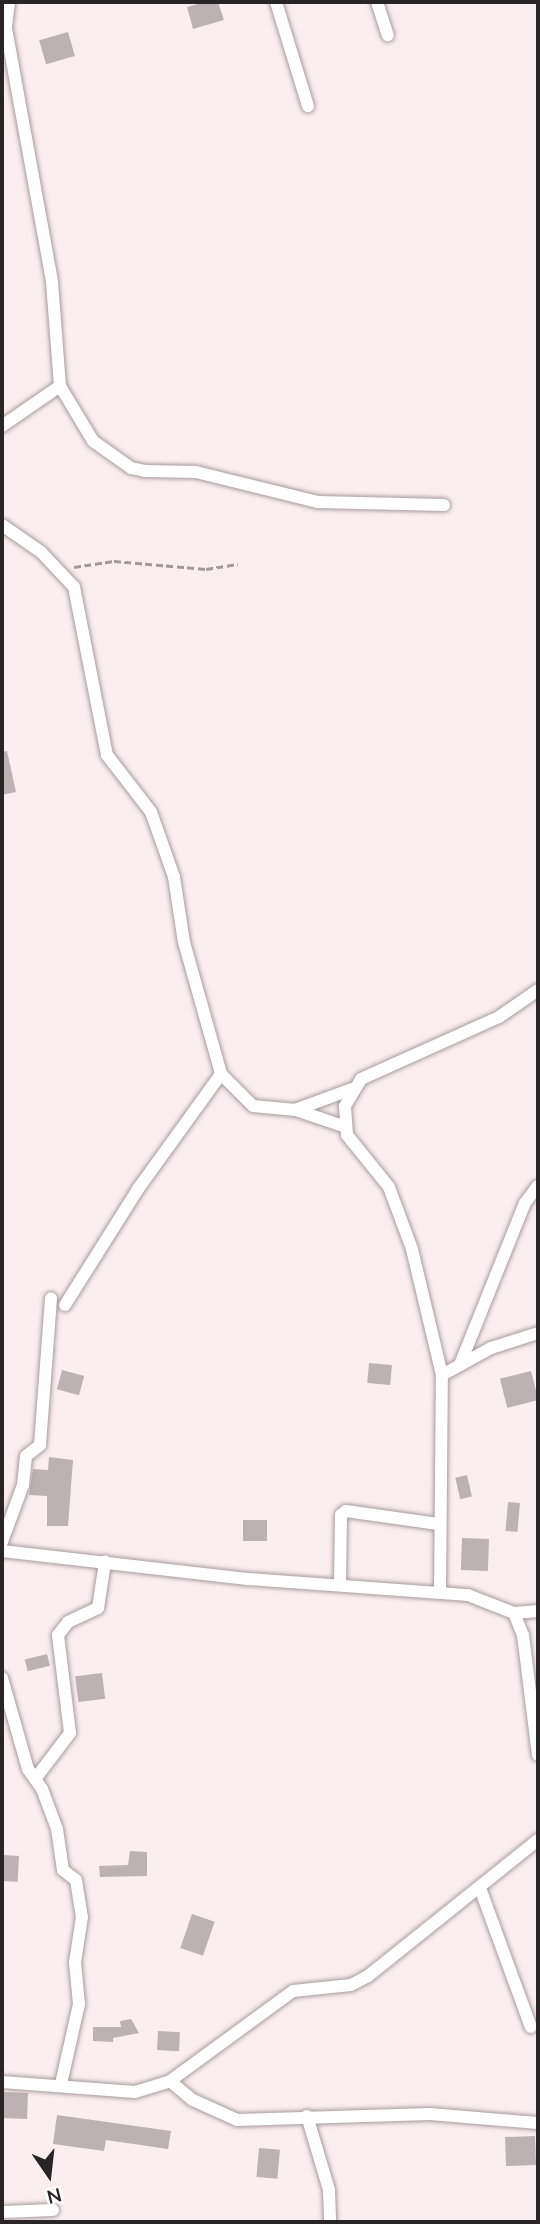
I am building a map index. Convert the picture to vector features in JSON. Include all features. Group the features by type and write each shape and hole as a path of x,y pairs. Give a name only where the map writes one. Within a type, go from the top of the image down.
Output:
{"street":[{"path":"9,2 6,28 52,282 60,386 93,441 131,468 196,472 318,502 444,505"},
{"path":"276,2 308,106"},
{"path":"377,2 388,35"},
{"path":"2,426 60,386"},
{"path":"2,525 19,532 62,569 74,587 85,628 107,755 151,813 174,877 184,942 221,1074 253,1106 295,1110 343,1126 389,1187 412,1249 442,1375 438,1524 440,1592"},
{"path":"295,1110 352,1089 361,1079 402,1057 499,1017 538,990"},
{"path":"65,1305 138,1189 221,1074"},
{"path":"343,1126 352,1089"},
{"path":"461,1362 525,1203 538,1186"},
{"path":"2,1542 23,1485 26,1456 40,1445 51,1298"},
{"path":"442,1375 461,1362 538,1333"},
{"path":"340,1584 341,1515 346,1511 438,1524"},
{"path":"2,1551 249,1579 468,1595 514,1613 538,1611"},
{"path":"35,1779 70,1733 58,1634 68,1622 98,1608 105,1562"},
{"path":"514,1613 523,1635 538,1755"},
{"path":"2,1678 28,1769 57,1829 63,1870 76,1880 82,1917 75,1962 79,2004 61,2084"},
{"path":"2,2082 61,2084 135,2092 170,2081 293,1991 319,1985 351,1985 368,1976 538,1840"},
{"path":"480,1888 530,2027"},
{"path":"170,2081 193,2101 237,2120 430,2114 538,2123"},
{"path":"307,2116 329,2190 330,2222"},
{"path":"2,2212 53,2210"}],"path":[{"path":"62,569 114,561 206,569 238,564"}],"building":[{"path":"218,2 224,20 193,29 187,7"},
{"path":"68,32 75,56 46,64 39,40"},
{"path":"7,751 16,792 2,795 2,752"},
{"path":"369,1363 392,1365 390,1385 367,1383"},
{"path":"62,1370 84,1376 79,1395 57,1389"},
{"path":"531,1371 538,1400 507,1408 500,1379"},
{"path":"49,1457 73,1460 68,1526 47,1526 47,1496 29,1495 33,1469 48,1470"},
{"path":"467,1475 472,1496 460,1499 455,1478"},
{"path":"508,1502 520,1503 517,1532 505,1531"},
{"path":"243,1520 267,1520 267,1541 243,1541"},
{"path":"462,1538 489,1539 488,1571 461,1570"},
{"path":"47,1654 50,1666 28,1671 25,1660"},
{"path":"102,1673 105,1699 78,1702 75,1676"},
{"path":"130,1851 147,1852 147,1876 100,1877 99,1866 128,1865"},
{"path":"2,1855 19,1856 18,1882 2,1881"},
{"path":"192,1914 215,1922 203,1956 180,1948"},
{"path":"131,2019 139,2033 113,2038 113,2042 93,2041 93,2027 121,2027 120,2021"},
{"path":"158,2031 180,2032 179,2051 157,2050"},
{"path":"2,2092 28,2093 27,2119 2,2118"},
{"path":"57,2115 171,2131 168,2149 106,2140 104,2151 53,2144"},
{"path":"535,2136 536,2165 506,2166 505,2137"},
{"path":"259,2148 280,2150 277,2179 256,2177"}]}
